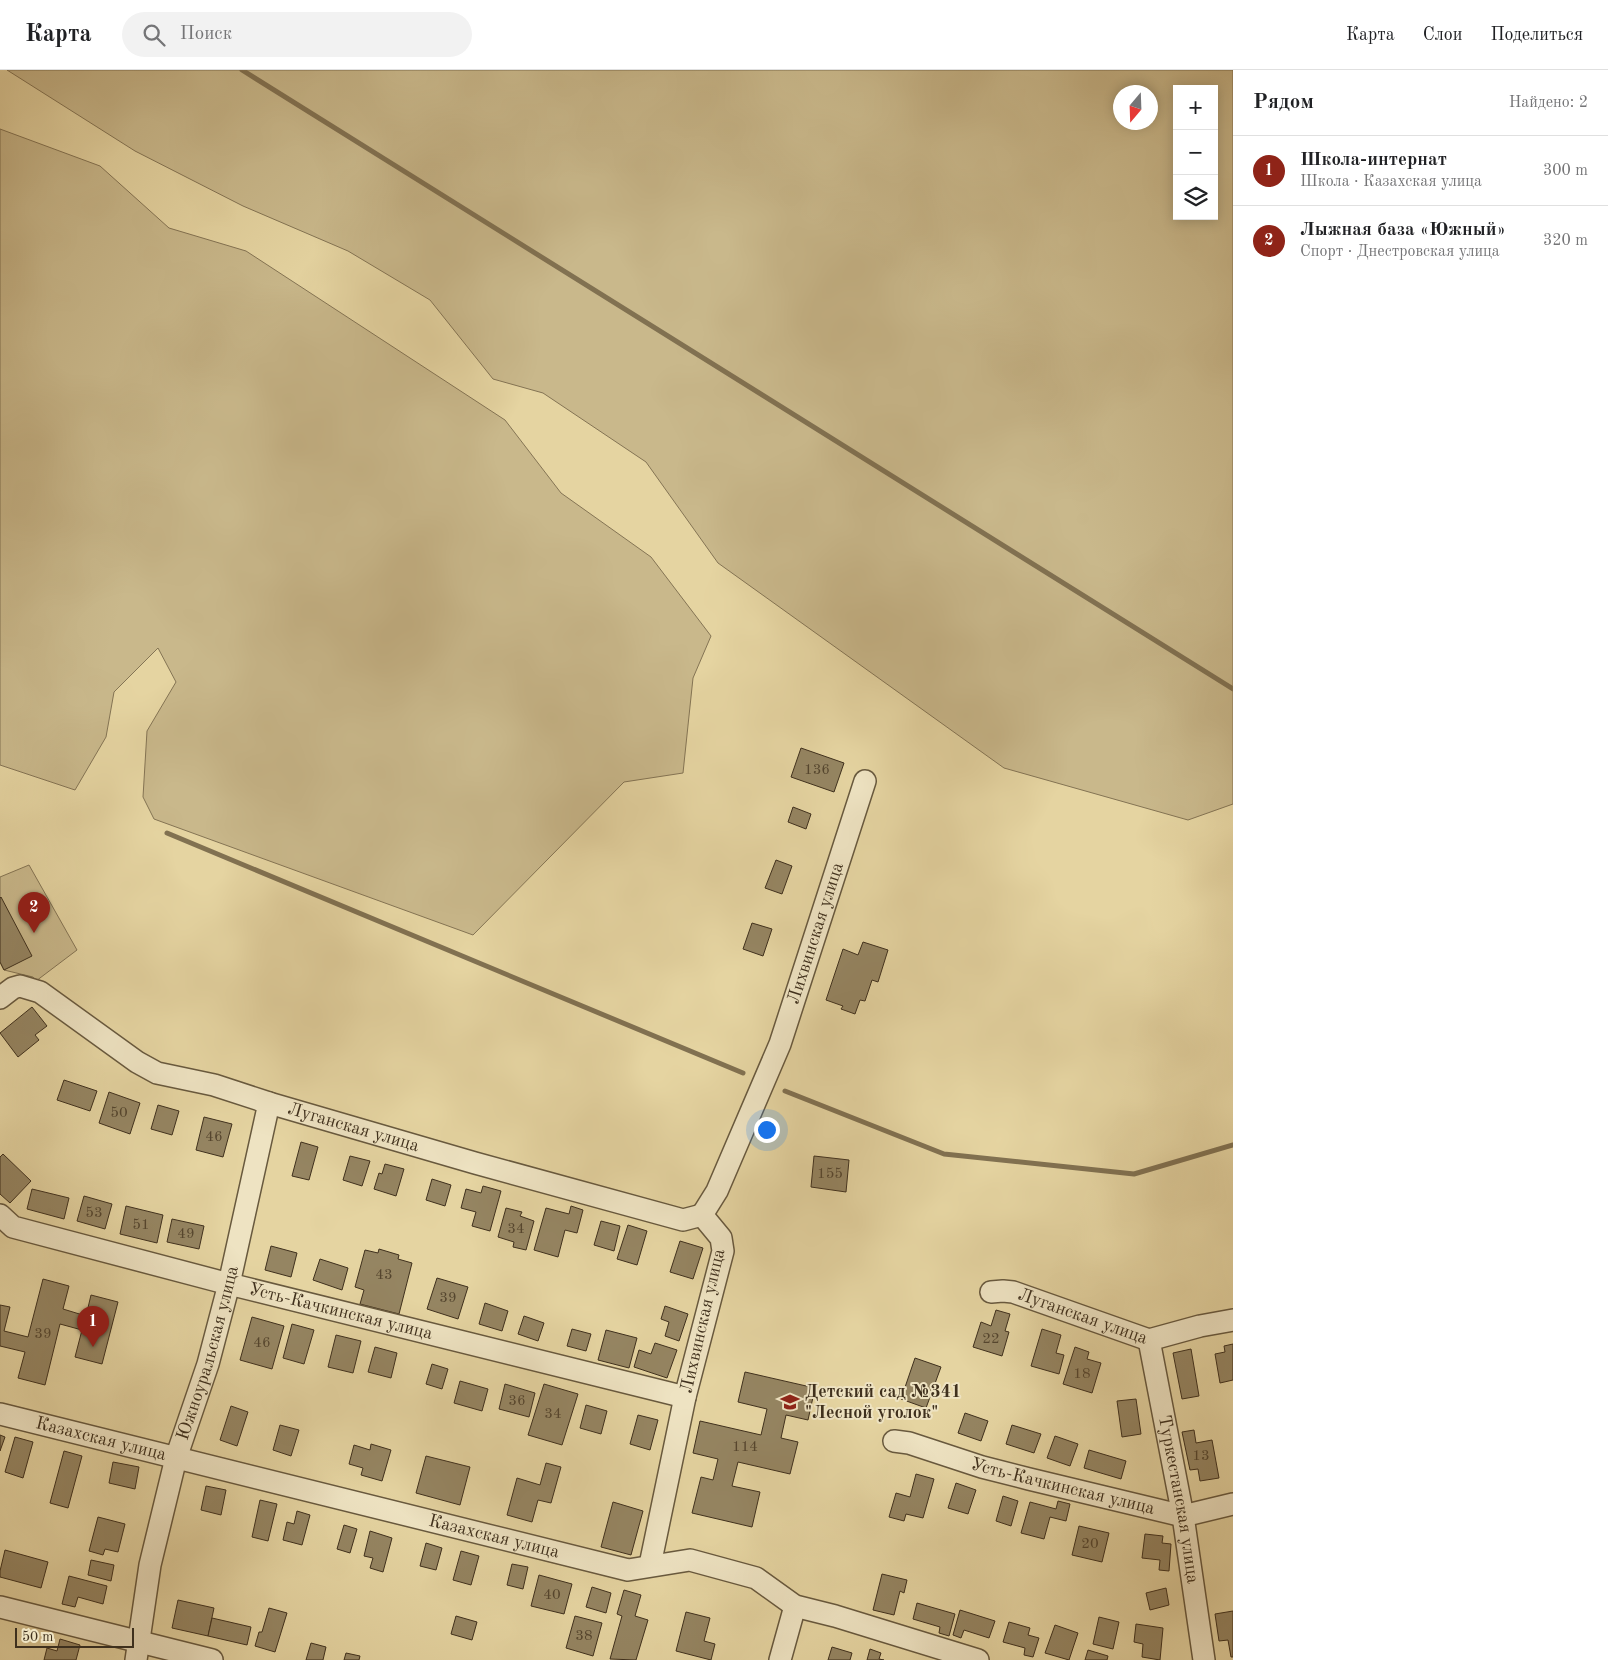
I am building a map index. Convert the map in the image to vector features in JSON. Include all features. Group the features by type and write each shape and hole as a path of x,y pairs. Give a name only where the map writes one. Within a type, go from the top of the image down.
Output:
{"street":[{"name":"Лихвинская улица","path":"650,1565 685,1397 723,1251 721,1238 702,1215 717,1192 780,1044 865,780"},
{"name":"Луганская улица","path":"0,998 13,988 20,986 49,997 146,1068 167,1076 214,1085 269,1103 466,1160 683,1220 702,1215"},
{"name":"Южноуральская улица","path":"138,1651 150,1565 176,1458 208,1364 229,1284 269,1103"},
{"name":"Усть-Качкинская улица","path":"0,1215 13,1226 229,1284 685,1397"},
{"name":"Луганская улица","path":"991,1292 1003,1290 1013,1292 1149,1340 1200,1326 1233,1320"},
{"name":"Туркестанская улица","path":"1149,1340 1183,1516 1204,1660"},
{"name":"Казахская улица","path":"0,1414 628,1570 690,1560 756,1578 795,1606 835,1616 978,1660"},
{"name":"Усть-Качкинская улица","path":"894,1441 909,1443 982,1467 1028,1479 1183,1516 1233,1504"},
{"path":"780,1660 795,1606"},
{"path":"0,1607 138,1651 212,1660"}],"shaded area":[{"path":"7,70 1233,70 1233,804 1188,820 1004,768 718,563 646,462 543,393 493,379 430,300 348,251 243,206 135,151"},
{"path":"0,129 100,166 169,228 246,251 505,420 561,493 651,557 711,636 693,678 683,773 624,782 473,935 154,819 143,797 147,731 176,682 158,648 114,692 106,737 75,790 0,765"},
{"path":"29,865 77,950 36,981 33,977 4,970 0,962 0,877"}],"building":[{"path":"801,748 844,763 834,792 791,777"},
{"path":"793,807 811,814 806,829 788,822"},
{"path":"776,860 792,866 782,894 765,888"},
{"path":"1,897 32,956 4,970 0,962"},
{"path":"752,923 772,929 763,956 743,949"},
{"path":"863,942 888,950 878,982 872,980 865,1001 860,1000 855,1014 841,1009 843,1006 826,1000 843,949 858,955"},
{"path":"32,1007 47,1026 35,1035 39,1040 18,1057 0,1033"},
{"path":"64,1080 97,1091 90,1111 57,1100"},
{"path":"109,1092 140,1103 130,1134 99,1123"},
{"path":"158,1105 179,1111 172,1135 151,1129"},
{"path":"204,1117 232,1124 223,1157 196,1150"},
{"path":"301,1142 318,1147 309,1180 292,1176"},
{"path":"3,1154 31,1181 10,1203 0,1194 0,1157"},
{"path":"350,1156 370,1161 362,1186 343,1180"},
{"path":"814,1156 849,1160 846,1192 811,1187"},
{"path":"385,1164 404,1169 396,1196 374,1189 379,1173 382,1174"},
{"path":"432,1179 451,1185 445,1206 426,1200"},
{"path":"483,1186 501,1191 490,1231 472,1226 476,1212 461,1208 466,1189 481,1193"},
{"path":"32,1189 69,1198 64,1219 27,1209"},
{"path":"84,1196 112,1204 105,1229 77,1221"},
{"path":"126,1206 163,1215 157,1243 120,1234"},
{"path":"571,1206 583,1210 577,1233 565,1230 558,1257 534,1250 546,1208 569,1214"},
{"path":"506,1208 522,1212 520,1216 534,1221 526,1250 513,1247 514,1242 498,1237"},
{"path":"172,1219 204,1226 199,1249 167,1242"},
{"path":"601,1221 620,1226 614,1251 594,1245"},
{"path":"628,1225 647,1231 637,1265 617,1259"},
{"path":"680,1241 703,1248 693,1279 670,1272"},
{"path":"271,1246 297,1253 291,1277 265,1270"},
{"path":"379,1249 399,1255 398,1259 412,1263 399,1314 360,1304 364,1290 355,1287 365,1250 378,1253"},
{"path":"320,1259 348,1268 342,1290 313,1280"},
{"path":"437,1278 468,1287 458,1319 427,1309"},
{"path":"43,1279 69,1286 63,1309 86,1316 91,1295 118,1302 102,1364 75,1357 82,1330 60,1324 45,1385 18,1378 25,1352 0,1346 0,1305 10,1307 4,1331 28,1337"},
{"path":"485,1303 508,1311 502,1331 479,1324"},
{"path":"665,1306 688,1314 679,1341 665,1336 669,1322 661,1319"},
{"path":"996,1310 1010,1314 1005,1331 1009,1332 1002,1356 973,1347 981,1322 991,1326"},
{"path":"524,1316 544,1323 538,1341 518,1334"},
{"path":"252,1317 284,1326 272,1369 240,1360"},
{"path":"292,1324 314,1330 304,1364 283,1358"},
{"path":"572,1329 591,1334 586,1351 567,1346"},
{"path":"1042,1329 1061,1335 1056,1353 1064,1355 1059,1374 1031,1366"},
{"path":"606,1330 637,1338 629,1368 598,1360"},
{"path":"336,1335 361,1341 353,1373 328,1367"},
{"path":"655,1343 677,1350 667,1378 634,1367 639,1350 651,1354"},
{"path":"1233,1344 1233,1380 1220,1383 1215,1354 1225,1352 1224,1346"},
{"path":"375,1347 397,1353 391,1378 368,1372"},
{"path":"1075,1347 1089,1352 1087,1359 1101,1363 1092,1393 1063,1384"},
{"path":"1191,1349 1199,1396 1182,1399 1173,1353"},
{"path":"915,1358 941,1367 926,1408 901,1399"},
{"path":"432,1364 448,1369 442,1389 426,1384"},
{"path":"745,1372 815,1388 808,1420 786,1415 781,1438 798,1442 790,1474 738,1462 732,1486 760,1492 752,1527 692,1513 701,1477 713,1480 718,1459 693,1453 700,1421 761,1435 767,1409 738,1402"},
{"path":"460,1381 488,1389 482,1411 454,1403"},
{"path":"505,1384 535,1393 529,1417 499,1409"},
{"path":"544,1384 578,1394 562,1445 528,1435"},
{"path":"1136,1399 1141,1434 1122,1437 1117,1401"},
{"path":"586,1405 607,1411 601,1434 580,1428"},
{"path":"231,1406 248,1412 237,1446 220,1440"},
{"path":"965,1413 988,1421 981,1441 958,1433"},
{"path":"638,1415 658,1420 650,1450 630,1444"},
{"path":"280,1425 299,1430 291,1456 273,1450"},
{"path":"1012,1425 1041,1434 1034,1453 1006,1444"},
{"path":"1194,1430 1196,1443 1212,1440 1219,1478 1200,1481 1198,1469 1190,1470 1182,1432"},
{"path":"0,1435 5,1437 0,1451"},
{"path":"1055,1436 1078,1444 1070,1466 1047,1458"},
{"path":"15,1437 33,1442 23,1478 5,1472"},
{"path":"371,1444 391,1450 382,1481 361,1475 363,1468 349,1464 354,1445 370,1450"},
{"path":"1089,1450 1126,1461 1121,1479 1084,1468"},
{"path":"64,1451 82,1456 68,1508 50,1503"},
{"path":"426,1456 470,1467 460,1505 416,1493"},
{"path":"113,1462 139,1467 135,1489 109,1483"},
{"path":"546,1463 561,1467 551,1503 538,1500 532,1522 507,1515 517,1478 540,1485"},
{"path":"916,1474 934,1479 923,1518 906,1514 904,1521 889,1517 896,1493 910,1497"},
{"path":"956,1483 976,1490 968,1514 948,1508"},
{"path":"206,1486 226,1490 221,1515 201,1510"},
{"path":"1003,1496 1018,1501 1011,1526 996,1521"},
{"path":"260,1500 277,1504 268,1541 252,1537"},
{"path":"1058,1501 1070,1504 1066,1521 1050,1517 1044,1539 1021,1533 1030,1502 1056,1509"},
{"path":"613,1502 643,1511 631,1555 601,1547"},
{"path":"297,1511 310,1515 302,1545 283,1540 287,1522 294,1524"},
{"path":"98,1517 125,1524 118,1552 105,1549 103,1555 89,1551"},
{"path":"344,1525 357,1529 350,1553 337,1549"},
{"path":"1079,1526 1109,1533 1102,1562 1072,1555"},
{"path":"370,1531 392,1538 383,1572 370,1568 373,1558 364,1556"},
{"path":"1145,1534 1163,1536 1162,1543 1171,1544 1169,1571 1159,1570 1160,1560 1142,1558"},
{"path":"426,1543 442,1548 436,1570 420,1566"},
{"path":"5,1550 48,1562 41,1588 0,1577"},
{"path":"461,1551 479,1556 471,1585 453,1580"},
{"path":"91,1560 114,1565 111,1581 88,1575"},
{"path":"512,1564 528,1567 523,1589 507,1585"},
{"path":"882,1574 907,1580 904,1593 900,1591 894,1615 873,1610"},
{"path":"539,1575 572,1584 564,1614 531,1606"},
{"path":"69,1576 107,1586 103,1604 78,1597 75,1607 62,1604"},
{"path":"592,1587 611,1593 606,1613 586,1607"},
{"path":"1166,1588 1169,1605 1150,1610 1146,1593"},
{"path":"624,1590 641,1595 635,1616 648,1620 636,1660 610,1659 622,1616 617,1614"},
{"path":"178,1600 214,1608 208,1636 172,1628"},
{"path":"917,1603 955,1614 949,1636 939,1633 940,1627 913,1619"},
{"path":"269,1608 287,1613 275,1652 255,1646 259,1632 262,1632"},
{"path":"960,1610 995,1621 989,1638 964,1630 961,1638 953,1635"},
{"path":"1233,1611 1233,1657 1231,1657 1228,1640 1219,1641 1215,1614"},
{"path":"686,1612 710,1618 704,1641 715,1644 711,1660 676,1651"},
{"path":"456,1616 477,1622 472,1640 451,1634"},
{"path":"575,1616 602,1623 593,1656 566,1648"},
{"path":"1099,1617 1119,1622 1113,1649 1093,1644"},
{"path":"212,1618 251,1627 247,1645 208,1636"},
{"path":"1009,1622 1030,1628 1028,1635 1039,1638 1033,1657 1024,1655 1025,1648 1003,1642"},
{"path":"1136,1624 1163,1628 1160,1660 1142,1657 1143,1644 1134,1642"},
{"path":"1055,1625 1078,1633 1069,1660 1045,1653"},
{"path":"60,1639 80,1645 76,1660 44,1660 47,1648 57,1651"},
{"path":"311,1643 326,1647 323,1660 306,1660"},
{"path":"832,1647 852,1653 850,1660 828,1660"},
{"path":"870,1649 881,1653 879,1659 884,1660 867,1660"},
{"path":"1088,1650 1108,1656 1107,1660 1085,1660"},
{"path":"346,1653 360,1656 359,1660 344,1660"}],"waterway":[{"path":"242,70 1233,689"},
{"path":"167,833 743,1073"},
{"path":"785,1091 944,1154 1134,1174 1233,1145"}],"place":[{"name":"Лыжная база «Южный»","path":"34,933"},
{"name":"Школа-интернат","path":"93,1347"},
{"name":"Детский сад №341 \"Лесной уголок\"","path":"790,1402"}]}
